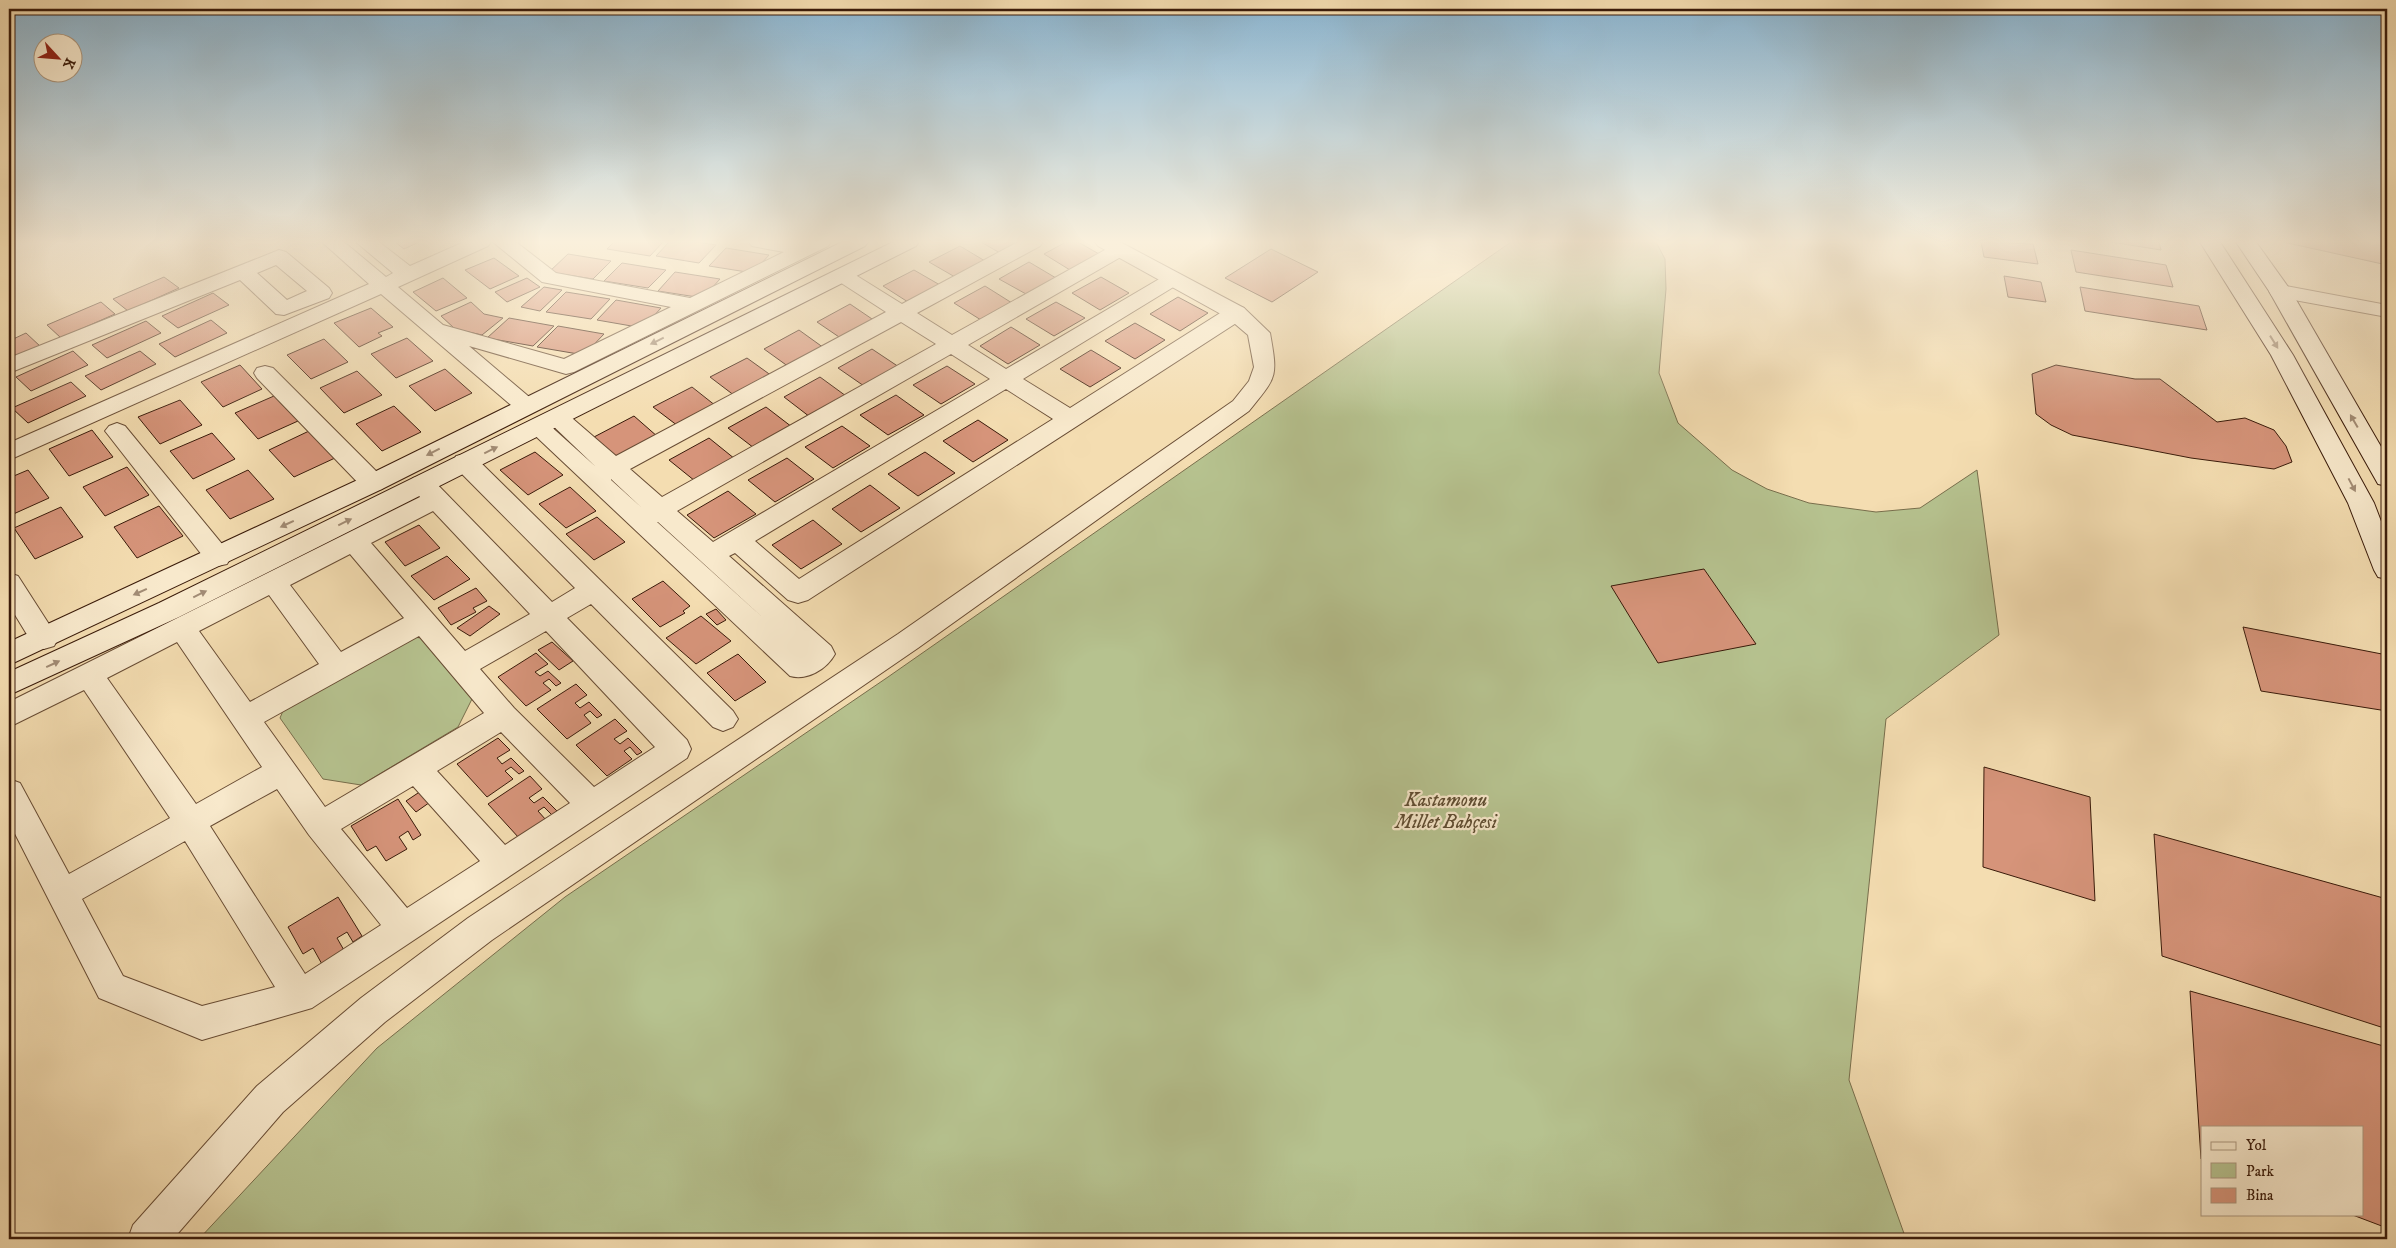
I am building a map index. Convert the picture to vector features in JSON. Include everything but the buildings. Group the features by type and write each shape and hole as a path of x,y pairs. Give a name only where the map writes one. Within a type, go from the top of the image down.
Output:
{"street":[{"path":"9,366 169,300"},
{"path":"274,300 291,316"},
{"path":"291,316 312,300"},
{"path":"9,452 291,316 339,300"},
{"path":"399,300 540,416 701,562 1138,300"},
{"path":"668,300 693,305"},
{"path":"434,329 566,368 703,300"},
{"path":"9,715 354,541 430,492 466,462 540,416 752,300"},
{"path":"9,654 374,483 540,416 788,300"},
{"path":"882,300 1070,419"},
{"path":"604,473 926,300"},
{"path":"650,515 952,344 1023,300"},
{"path":"147,1239 270,1099 373,1010 472,935 908,640 1241,406 1260,382 1265,367 1259,333 1236,313 1212,300"},
{"path":"2246,300 2296,381 2361,503 2387,570"},
{"path":"2285,300 2387,478"},
{"path":"2329,300 2387,311"},
{"path":"737,540 798,593 1236,313"},
{"path":"265,373 374,483"},
{"path":"117,431 218,557"},
{"path":"466,462 723,719"},
{"path":"9,792 111,988 202,1023 300,997 676,750 430,492"},
{"path":"9,684 430,492"},
{"path":"354,541 504,716 592,805"},
{"path":"274,582 337,668"},
{"path":"9,583 44,639"},
{"path":"461,667 594,590"},
{"path":"245,718 422,622"},
{"path":"182,628 320,826 404,929"},
{"path":"90,674 190,820 300,997"},
{"path":"320,826 504,716"},
{"path":"416,769 502,864"},
{"path":"62,894 190,820 282,771"}],"green space":[{"name":"Kastamonu Millet Bahçesi","path":"1428,300 1665,300 1659,373 1678,423 1732,470 1767,489 1809,503 1876,512 1920,508 1977,470 1999,635 1886,719 1849,1080 1906,1239 199,1239 377,1048 565,897 888,677"},
{"path":"411,637 423,638 473,697 458,727 361,785 323,779 280,718 285,706"}]}
